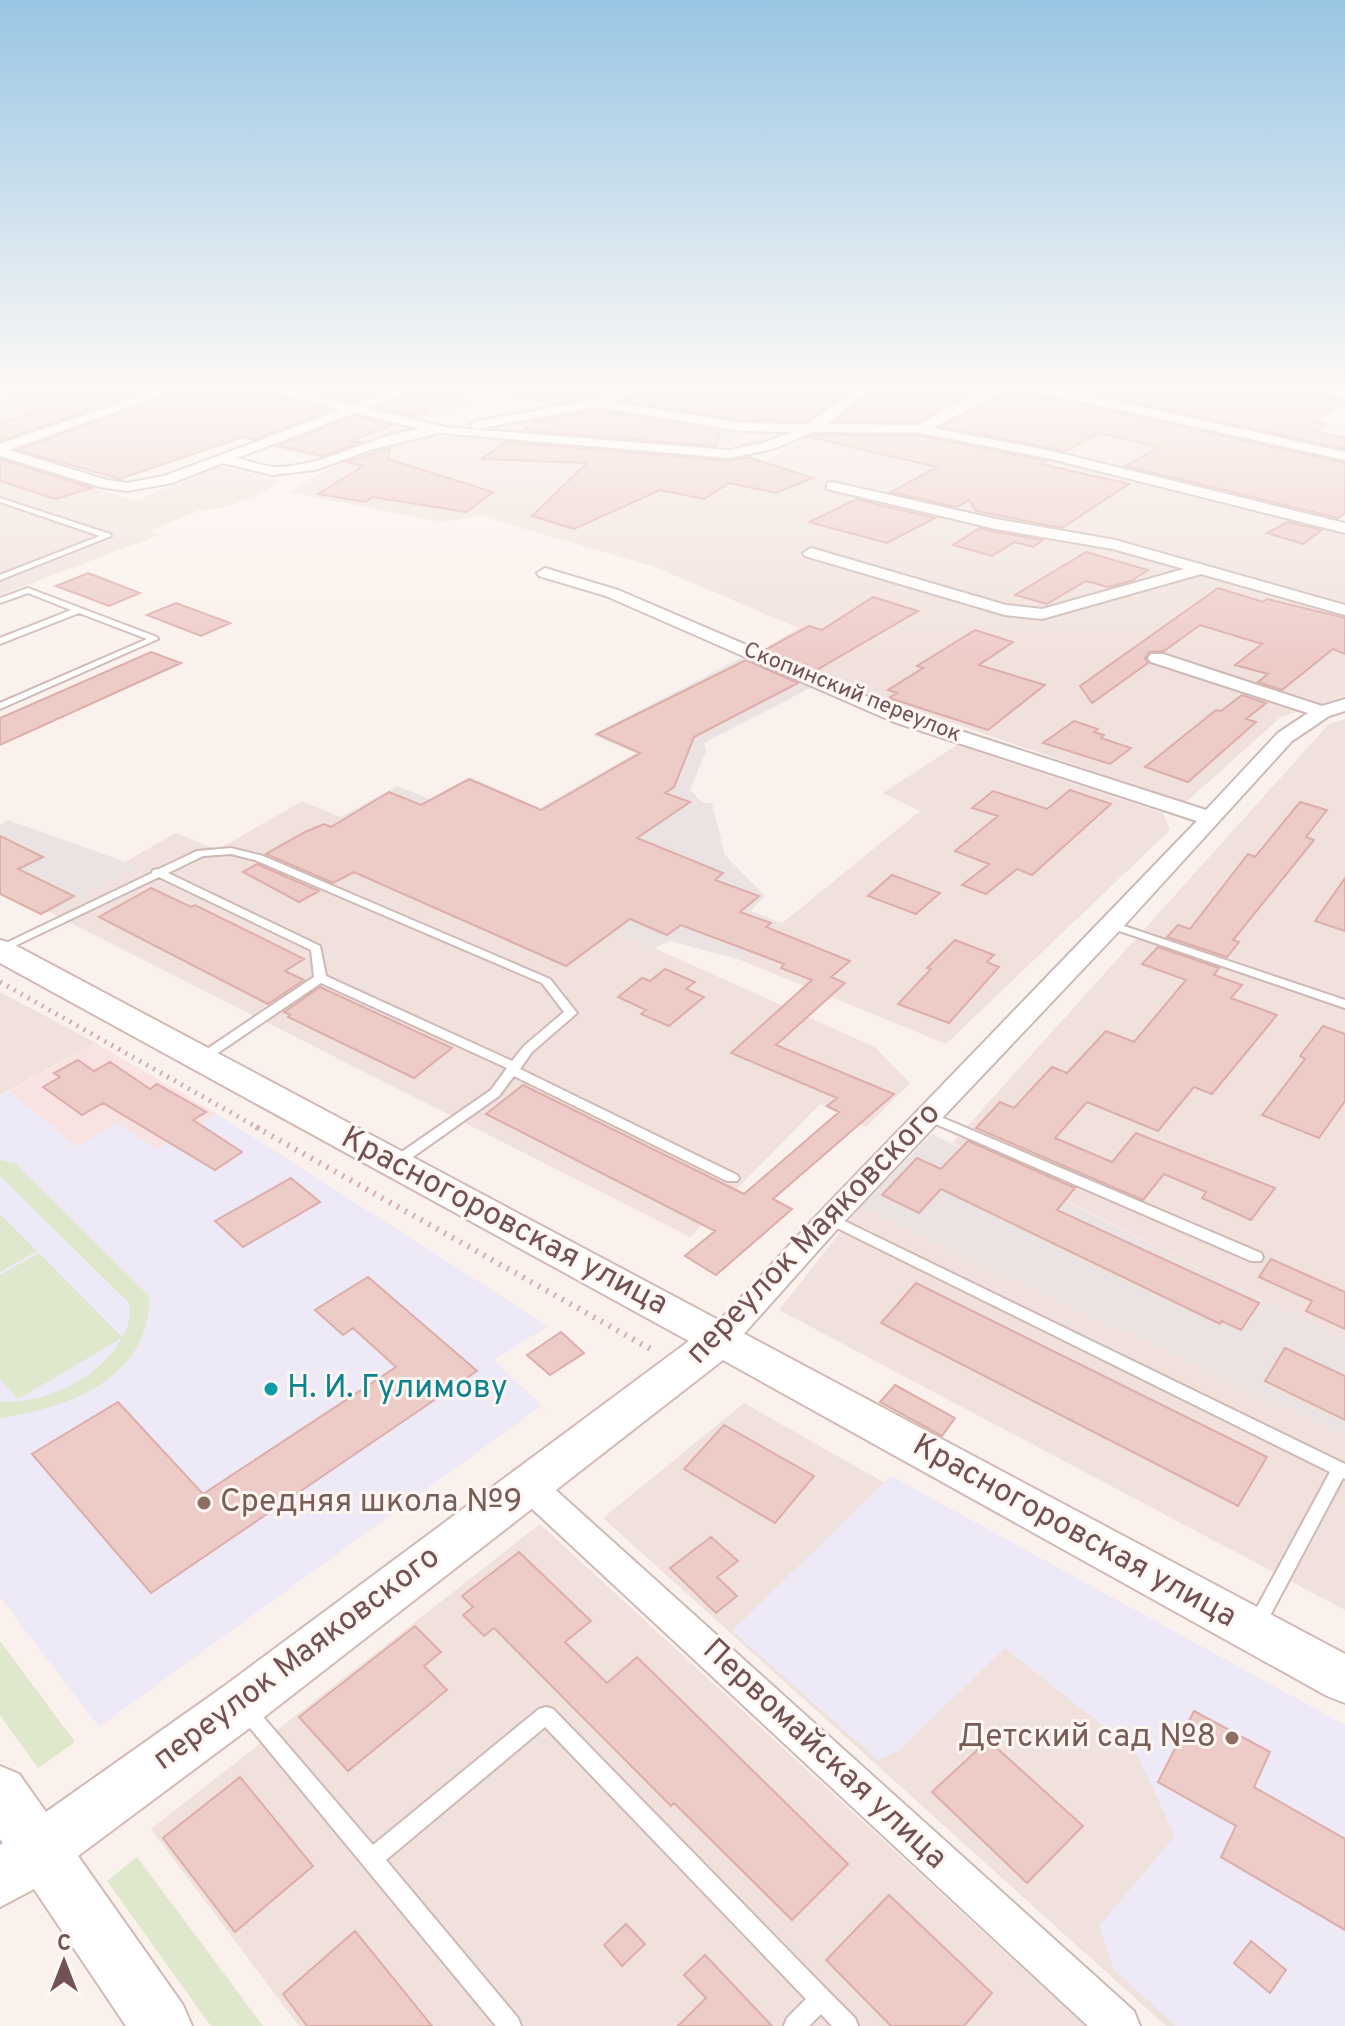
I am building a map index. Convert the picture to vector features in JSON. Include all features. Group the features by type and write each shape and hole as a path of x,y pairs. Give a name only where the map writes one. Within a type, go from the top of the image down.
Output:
{"street":[{"path":"91,480 127,487 168,480"},
{"path":"1155,480 1342,524"},
{"path":"832,486 996,524 1076,536 1345,610"},
{"path":"811,553 1005,610 1042,614 1202,569"},
{"name":"Скопинский переулок","path":"545,573 612,593 901,718 1209,818"},
{"path":"1157,658 1334,708"},
{"name":"переулок Маяковского","path":"20,1864 241,1704 527,1484 703,1354 1112,925 1285,737 1334,708"},
{"name":"Красногоровская улица","path":"0,950 394,1164 703,1354 1254,1630 1345,1680"},
{"name":"Первомайская улица","path":"527,1484 1119,2026"},
{"path":"0,1792 20,1864 162,2026"}],"lane":[{"path":"0,500 107,536 0,578"},
{"path":"0,601 28,590 154,639 0,706"},
{"path":"0,641 78,610"},
{"path":"0,950 201,853 231,851 259,858 546,981 571,1013 528,1049 495,1093 394,1164"},
{"path":"157,872 316,948 320,978"},
{"path":"1112,925 1345,1004"},
{"path":"201,1059 320,978"},
{"path":"320,978 513,1069 732,1178"},
{"path":"929,1116 1256,1257"},
{"path":"830,1219 1343,1470 1254,1630"},
{"path":"241,1704 510,2026"},
{"path":"372,1859 546,1715 847,2026"},
{"path":"795,2026 821,1998"}],"path":[{"path":"0,982 703,1354"}],"shaded area":[{"path":"0,480 69,480 134,501 187,480 281,481 260,494 223,508 199,510 150,531 159,535 0,595"},
{"path":"311,480 1137,480 1345,531 1345,696 1281,717 1185,803 848,687 769,646 798,628 655,567 481,516 442,522 289,492"},
{"path":"1160,480 1345,480 1345,515 1336,521"},
{"path":"743,657 814,686 704,743 706,751 690,790 703,803 712,803 725,855 765,896 751,911 782,923 738,959 669,941 654,948 341,817 397,786 430,799 470,777 540,808 636,753 592,735"},
{"path":"1345,719 1345,1342 952,1143 1329,724"},
{"path":"957,745 1163,813 1170,830 946,1044 738,959 920,811 883,793"},
{"path":"302,801 654,948 875,1047 910,1083 866,1127 820,1104 690,1237 51,913 136,867 125,862 176,833 217,850"},
{"path":"8,820 137,866 51,913 0,890 0,825"},
{"path":"0,992 96,1043 0,1095"},
{"path":"96,1043 217,1114 156,1150 77,1147 9,1091"},
{"name":"Средняя школа №9","path":"9,1091 77,1147 117,1122 156,1149 217,1114 548,1326 494,1360 545,1409 541,1406 99,1727 0,1597 0,1095"},
{"path":"932,1134 1345,1342 1345,1435 860,1207"},
{"path":"860,1207 1345,1435 1345,1610 779,1310"},
{"name":"Детский сад №8","path":"744,1403 1345,1744 1345,2026 1166,2026 603,1518"},
{"name":"Детский сад №8","path":"891,1476 1345,1725 1345,2026 1176,2026 1114,1970 1099,1926 1175,1836 1136,1752 1005,1648 897,1752 878,1760 732,1631"},
{"path":"540,1524 1085,2026 299,2026 151,1829"}],"green space":[{"path":"0,1160 15,1163 149,1296 146,1325 136,1349 120,1368 77,1397 0,1418 0,1402 36,1398 70,1386 99,1366 122,1338 18,1399 0,1379 0,1275 39,1253 122,1337 128,1325 129,1303 0,1176"},
{"path":"0,1214 37,1251 0,1272"},
{"path":"0,1641 75,1742 38,1768 0,1715"},
{"path":"137,1857 263,2026 211,2026 107,1881"}],"building":[{"path":"65,480 92,488 55,499 0,481"},
{"path":"341,480 453,480 493,492 466,512 373,497 365,502 318,494"},
{"path":"570,480 809,480 776,493 729,483 704,499 660,490 574,529 532,516"},
{"path":"914,480 1109,480 1129,484 1062,528 976,511 969,500 956,507 891,492"},
{"path":"1181,480 1345,480 1345,513 1338,518"},
{"path":"857,499 935,518 887,543 809,522"},
{"path":"1288,522 1322,530 1303,544 1267,533"},
{"path":"980,528 1043,540 1033,547 1015,542 992,556 953,545"},
{"path":"1086,552 1148,570 1131,581 1108,587 1086,581 1047,604 1015,595"},
{"path":"88,573 140,593 109,606 56,586"},
{"path":"1218,588 1263,602 1267,599 1345,618 1345,654 1333,649 1282,690 1258,682 1268,674 1235,665 1262,644 1200,625 1164,651 1149,652 1145,658 1148,663 1092,703 1080,686"},
{"path":"873,597 918,611 815,671 765,650 809,626 822,630"},
{"path":"176,603 230,623 201,636 147,615"},
{"path":"975,630 1013,642 979,665 1045,685 988,730 889,698 897,693 888,690 923,668 917,666"},
{"path":"151,652 181,663 0,745 0,718"},
{"path":"746,660 798,683 694,737 674,787 665,793 690,802 637,838 723,873 715,880 759,896 740,912 771,923 766,927 850,961 831,977 845,983 776,1045 894,1094 773,1199 792,1209 716,1275 685,1256 715,1231 486,1114 523,1085 744,1194 839,1112 827,1106 837,1098 731,1053 812,980 781,968 784,964 681,925 667,935 630,919 566,966 354,872 333,883 266,854 324,824 331,827 389,792 421,805 469,779 541,810 640,753 597,734"},
{"path":"1242,695 1266,703 1246,719 1256,722 1188,782 1145,767 1216,710 1221,711"},
{"path":"1074,721 1098,729 1094,732 1104,735 1101,738 1131,748 1110,764 1043,743"},
{"path":"1070,790 1111,804 1032,875 1017,869 986,894 962,885 989,864 955,851 998,816 972,808 993,791 1047,809"},
{"path":"1300,802 1327,810 1306,837 1314,840 1233,940 1239,942 1227,957 1167,937 1178,925 1190,929 1248,854 1255,857"},
{"path":"0,836 43,857 18,869 74,896 41,914 0,894"},
{"path":"257,864 319,891 299,902 243,872"},
{"path":"892,875 940,893 916,914 868,896"},
{"path":"1345,878 1345,931 1315,921"},
{"path":"151,888 191,907 195,905 304,959 285,971 304,980 268,1004 99,917"},
{"path":"955,940 994,955 987,962 999,967 949,1023 898,1004 931,969 927,968"},
{"path":"1158,947 1219,968 1214,975 1242,985 1231,998 1277,1015 1212,1094 1194,1087 1158,1131 1087,1102 1055,1138 1112,1162 1136,1133 1275,1188 1251,1220 1202,1198 1206,1192 1164,1174 1143,1200 976,1128 1000,1102 1014,1108 1052,1067 1067,1073 1106,1031 1134,1042 1186,980 1142,964"},
{"path":"665,969 695,982 686,989 704,997 669,1026 641,1014 646,1010 618,997 642,978 650,981"},
{"path":"320,987 452,1048 414,1078 288,1017 290,1015 284,1012"},
{"path":"1323,1026 1345,1034 1345,1101 1319,1138 1262,1115 1305,1059 1300,1056"},
{"path":"78,1060 94,1071 110,1062 150,1089 157,1084 206,1112 193,1120 242,1152 215,1170 103,1103 82,1115 43,1087 60,1077 54,1073"},
{"path":"968,1141 1075,1188 1057,1210 1259,1303 1241,1330 1222,1321 1220,1324 941,1189 919,1213 882,1195 917,1158 941,1169"},
{"path":"291,1178 320,1202 243,1247 215,1221"},
{"path":"1271,1259 1345,1292 1345,1329 1306,1311 1312,1301 1259,1277"},
{"path":"368,1277 477,1371 151,1593 32,1454 118,1402 203,1494 396,1367 353,1328 343,1335 315,1310"},
{"path":"916,1283 1267,1457 1238,1506 881,1323"},
{"path":"561,1332 584,1353 550,1375 527,1355"},
{"path":"1285,1348 1345,1376 1345,1420 1265,1381"},
{"path":"895,1385 955,1418 942,1436 880,1402"},
{"path":"724,1425 814,1476 775,1523 684,1469"},
{"path":"711,1537 738,1561 717,1577 737,1596 716,1613 670,1568"},
{"path":"519,1552 591,1621 565,1642 607,1683 637,1657 848,1864 792,1920 674,1803 671,1806 494,1628 484,1636 463,1615 473,1607 462,1596"},
{"path":"415,1626 441,1652 424,1666 447,1690 348,1771 299,1717"},
{"path":"1194,1711 1270,1752 1254,1787 1345,1839 1345,1930 1221,1857 1236,1826 1158,1782"},
{"path":"988,1740 1083,1826 1027,1883 932,1792"},
{"path":"240,1777 313,1866 235,1932 163,1838"},
{"path":"889,1895 992,1993 964,2026 891,2026 826,1960"},
{"path":"626,1924 645,1944 622,1966 604,1945"},
{"path":"355,1931 432,2026 307,2026 283,1994"},
{"path":"1251,1941 1286,1970 1270,1993 1234,1963"},
{"path":"705,1955 772,2026 678,2026 706,1998 684,1975"}],"place":[{"name":"Н. И. Гулимову","path":"271,1389"},
{"name":"Средняя школа №9","path":"204,1503"},
{"name":"Детский сад №8","path":"1232,1738"}]}
